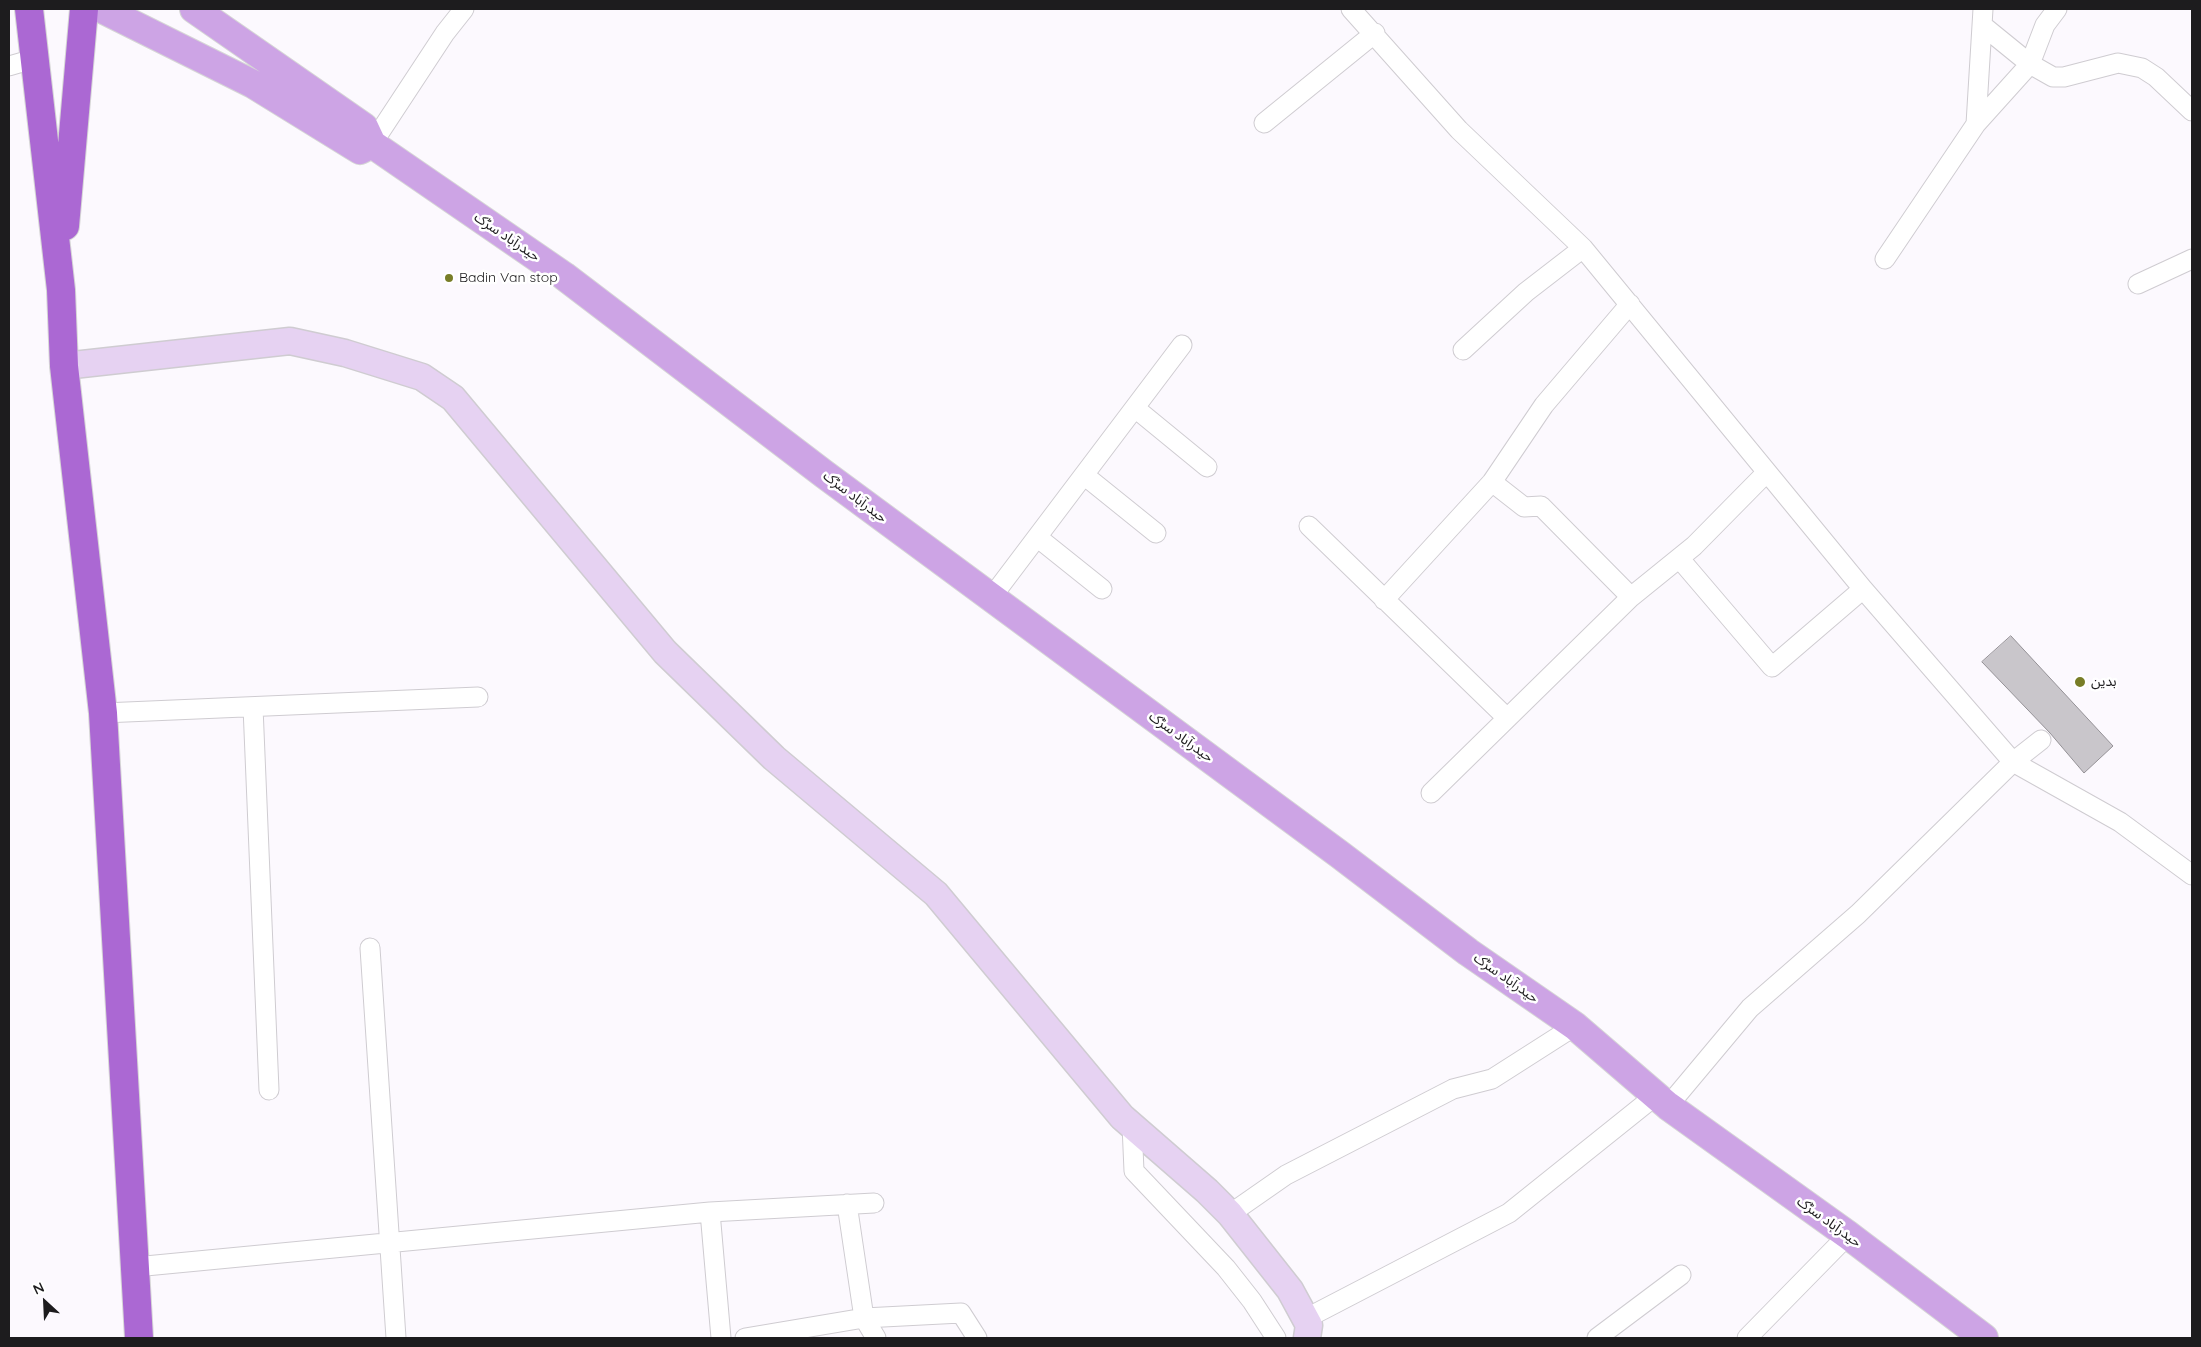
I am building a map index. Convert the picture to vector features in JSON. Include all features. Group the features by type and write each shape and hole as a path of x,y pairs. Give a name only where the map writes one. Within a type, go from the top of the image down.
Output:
{"highway":[{"path":"29,9 21,62 61,290"},
{"path":"84,9 61,290 64,366 103,713 139,1338"}],"main road":[{"path":"102,9 253,84 360,150 372,144"},
{"name":"حیدرآباد سڑک","path":"194,9 364,127 372,144 564,276 824,474 1339,854 1468,952 1575,1026 1662,1101 1848,1235 1984,1338"}],"street":[{"path":"372,144 445,33 464,9"},
{"path":"1351,9 1375,33 1459,130 1583,248 1864,590 2013,762 2120,822 2192,875"},
{"path":"1885,259 1976,124 2030,64 2045,24 2057,9"},
{"path":"1982,17 2030,64 2053,77 2064,77 2118,63 2142,68 2156,77 2192,111"},
{"path":"1976,124 1982,17"},
{"path":"1264,122 1375,33"},
{"path":"1463,350 1526,292 1583,248"},
{"path":"2138,284 2192,258"},
{"path":"1384,600 1492,482 1544,405 1630,304"},
{"path":"64,366 290,341 345,352 422,377 453,398 665,652 774,758 936,894 1122,1116 1230,1214 1290,1290 1306,1328 1509,1213 1662,1101 1750,1008 1858,914 2013,762 2040,740"},
{"path":"991,598 1182,345"},
{"path":"1135,408 1206,466"},
{"path":"1431,793 1631,597 1679,558 1767,472"},
{"path":"1084,475 1156,533"},
{"path":"1492,482 1524,507 1541,506 1631,597"},
{"path":"1309,526 1507,718"},
{"path":"1037,537 1102,589"},
{"path":"1679,558 1772,667 1864,590"},
{"path":"103,713 478,697"},
{"path":"252,707 269,1090"},
{"path":"370,948 396,1338"},
{"path":"1230,1214 1286,1175 1453,1089 1492,1080 1575,1026"},
{"path":"1132,1125 1134,1171 1226,1268 1252,1301 1276,1338"},
{"path":"135,1267 710,1212 874,1203"},
{"path":"847,1204 864,1318 876,1338"},
{"path":"710,1212 720,1338"},
{"path":"1747,1338 1848,1235"},
{"path":"1597,1338 1681,1275"},
{"path":"745,1338 864,1318 961,1313 977,1338"}],"building":[{"path":"2011,636 2113,746 2084,773 2050,733 1982,662"}],"place":[{"name":"Badin Van stop","path":"449,278"},
{"name":"بدين","path":"2080,682"}]}
